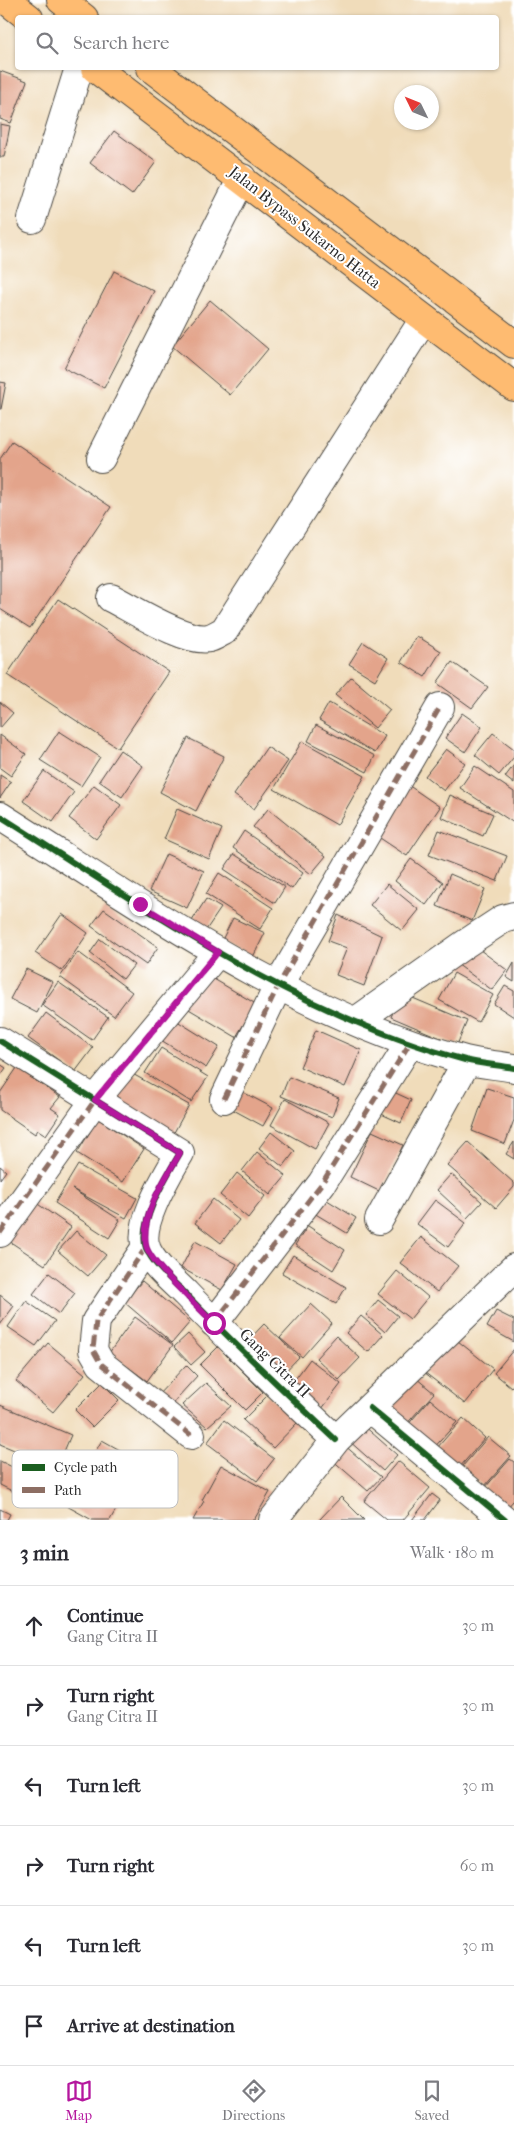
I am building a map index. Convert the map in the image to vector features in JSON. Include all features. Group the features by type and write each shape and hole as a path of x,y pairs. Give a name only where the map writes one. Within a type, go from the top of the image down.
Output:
{"highway":[{"path":"6,0 25,15"},
{"path":"61,0 80,15"},
{"name":"Jalan Bypass Sukarno Hatta","path":"98,70 242,178 514,387"},
{"name":"Jalan Bypass Sukarno Hatta","path":"154,70 508,340"},
{"path":"482,363 497,367 504,366 510,361 512,352 508,340"}],"street":[{"path":"32,219 78,70"},
{"path":"102,458 242,178"},
{"path":"111,598 162,625 191,637 209,638 224,631 424,319"},
{"path":"224,1099 279,984 440,707"},
{"path":"0,816 218,952 279,984 356,1021 410,1043 467,1061 514,1068"},
{"path":"356,1021 465,944 503,919 514,916"},
{"path":"0,1233 95,1100 218,952"},
{"path":"0,1041 180,1153 155,1198 146,1225 146,1247 96,1321 93,1350 101,1364 191,1435"},
{"path":"214,1323 322,1183 410,1043"},
{"path":"379,1220 467,1061"},
{"name":"Gang Citra II","path":"146,1247 158,1265 214,1323 336,1440"},
{"path":"273,1520 336,1440 514,1268"},
{"path":"370,1408 505,1520"}],"building":[{"path":"0,71 27,81 11,123 0,119"},
{"path":"0,124 10,126 4,157 0,157"},
{"path":"114,131 156,162 132,195 90,163"},
{"path":"114,271 154,291 104,388 64,368"},
{"path":"210,300 268,349 230,395 172,346"},
{"path":"0,382 6,383 1,409 0,409"},
{"path":"12,441 111,507 30,628 0,609 0,459"},
{"path":"58,599 169,672 118,748 7,675"},
{"path":"417,636 441,651 425,677 401,662"},
{"path":"363,642 388,658 375,680 349,664"},
{"path":"452,662 488,687 472,708 437,683"},
{"path":"351,677 390,710 375,728 335,695"},
{"path":"0,702 13,713 0,728"},
{"path":"329,703 385,736 375,753 319,720"},
{"path":"462,713 482,727 465,752 445,738"},
{"path":"316,725 375,756 367,772 308,741"},
{"path":"59,731 100,757 81,786 40,760"},
{"path":"493,733 514,749 514,757 499,775 475,755"},
{"path":"0,735 26,754 11,776 0,768"},
{"path":"188,738 224,756 196,811 160,792"},
{"path":"302,741 365,776 337,825 274,789"},
{"path":"267,747 288,761 254,809 234,795"},
{"path":"446,749 465,763 444,791 425,776"},
{"path":"120,750 143,766 122,797 99,781"},
{"path":"514,765 514,784 505,777"},
{"path":"475,766 514,792 514,823 460,788"},
{"path":"44,771 74,792 53,822 23,801"},
{"path":"0,775 11,782 0,798"},
{"path":"94,785 121,805 96,839 69,818"},
{"path":"408,785 440,807 407,856 374,834"},
{"path":"450,795 493,814 483,836 441,817"},
{"path":"177,809 222,829 209,859 164,839"},
{"path":"268,809 326,856 311,874 253,827"},
{"path":"439,830 507,856 497,881 429,855"},
{"path":"244,831 303,873 292,889 233,848"},
{"path":"166,854 204,871 187,908 149,891"},
{"path":"234,854 285,887 275,903 224,869"},
{"path":"411,859 443,882 426,905 395,881"},
{"path":"219,873 273,908 260,929 206,894"},
{"path":"450,874 485,889 472,921 437,906"},
{"path":"387,884 419,910 402,931 370,905"},
{"path":"206,899 221,908 204,933 190,924"},
{"path":"104,909 158,947 146,965 91,926"},
{"path":"62,914 88,933 62,971 35,953"},
{"path":"338,915 382,936 364,986 336,975 347,948 328,941"},
{"path":"233,918 265,933 253,957 221,942"},
{"path":"100,939 134,965 123,979 90,953"},
{"path":"472,944 507,970 492,990 457,964"},
{"path":"78,952 132,992 114,1016 60,977"},
{"path":"514,963 514,982 506,977"},
{"path":"26,969 53,982 37,1013 10,999"},
{"path":"202,972 256,1004 236,1037 182,1005"},
{"path":"454,973 493,995 478,1022 439,1000"},
{"path":"58,982 108,1017 92,1040 42,1005"},
{"path":"505,986 514,991 514,1017 494,1004"},
{"path":"401,993 467,1021 457,1045 391,1017"},
{"path":"46,1013 93,1048 75,1072 28,1038"},
{"path":"169,1016 219,1047 206,1068 156,1037"},
{"path":"316,1030 361,1050 345,1087 300,1067"},
{"path":"161,1048 208,1077 191,1102 145,1073"},
{"path":"0,1064 6,1068 0,1076"},
{"path":"17,1068 60,1097 51,1108 60,1114 46,1135 38,1130 35,1134 0,1110 0,1093"},
{"path":"127,1071 189,1105 171,1138 109,1104"},
{"path":"289,1077 339,1098 332,1117 281,1096"},
{"path":"487,1088 514,1097 514,1120 505,1144 472,1131"},
{"path":"237,1089 273,1108 263,1126 228,1107"},
{"path":"387,1089 411,1100 401,1123 377,1112"},
{"path":"285,1099 329,1123 315,1149 271,1125"},
{"path":"98,1119 144,1149 123,1182 77,1153"},
{"path":"372,1131 403,1145 381,1192 350,1177"},
{"path":"271,1132 295,1151 283,1167 259,1148"},
{"path":"468,1142 514,1183 514,1187 496,1208 447,1165"},
{"path":"514,1142 514,1159 506,1154"},
{"path":"257,1152 286,1176 270,1195 242,1171"},
{"path":"78,1165 137,1198 126,1218 72,1189 120,1220 109,1238 55,1203"},
{"path":"0,1166 6,1171 0,1179"},
{"path":"237,1173 265,1196 248,1218 220,1195"},
{"path":"451,1174 482,1202 467,1218 437,1190"},
{"path":"319,1195 356,1218 347,1233 309,1210"},
{"path":"29,1198 71,1227 45,1265 3,1237"},
{"path":"213,1199 239,1220 221,1243 195,1223"},
{"path":"435,1200 466,1223 448,1247 417,1224"},
{"path":"308,1226 345,1250 333,1270 295,1245"},
{"path":"76,1231 106,1255 88,1276 58,1251"},
{"path":"421,1237 458,1266 437,1292 400,1263"},
{"path":"195,1241 237,1264 222,1290 181,1268"},
{"path":"293,1255 346,1287 336,1304 282,1273"},
{"path":"397,1271 428,1297 410,1319 378,1294"},
{"path":"49,1273 75,1293 59,1314 33,1294"},
{"path":"142,1281 190,1322 172,1343 124,1302"},
{"path":"0,1295 14,1306 0,1325"},
{"path":"378,1300 398,1316 385,1332 366,1315"},
{"path":"26,1301 55,1321 36,1346 8,1327"},
{"path":"311,1304 332,1323 302,1357 280,1338"},
{"path":"496,1311 514,1320 514,1342 487,1327"},
{"path":"361,1316 383,1335 368,1352 346,1333"},
{"path":"135,1317 173,1345 147,1381 109,1353"},
{"path":"264,1324 299,1357 277,1380 242,1347"},
{"path":"188,1334 205,1352 191,1365 174,1347"},
{"path":"336,1336 360,1358 339,1380 316,1358"},
{"path":"453,1337 493,1369 465,1404 424,1372"},
{"path":"48,1343 85,1374 53,1412 16,1381"},
{"path":"218,1347 263,1392 245,1410 200,1365"},
{"path":"514,1349 514,1384 511,1387 494,1373"},
{"path":"310,1359 341,1384 321,1410 290,1386"},
{"path":"186,1365 197,1376 169,1407 157,1396"},
{"path":"410,1373 434,1393 404,1427 381,1406"},
{"path":"102,1383 119,1400 92,1427 75,1410"},
{"path":"206,1383 231,1406 207,1427 182,1405"},
{"path":"268,1395 297,1423 273,1448 243,1420"},
{"path":"430,1399 457,1422 432,1450 406,1427"},
{"path":"0,1405 71,1435 65,1450 14,1450 0,1444"},
{"path":"463,1418 485,1438 459,1468 437,1448"},
{"path":"224,1420 274,1459 257,1481 207,1443"},
{"path":"362,1424 397,1455 383,1471 348,1440"},
{"path":"488,1437 511,1456 484,1487 462,1467"},
{"path":"102,1440 120,1450 96,1450"},
{"path":"343,1444 381,1477 368,1491 330,1458"},
{"path":"510,1459 514,1462 514,1500 506,1509 484,1489"},
{"path":"0,1461 12,1467 12,1491 0,1485"},
{"path":"398,1461 430,1488 403,1520 387,1520 364,1501"},
{"path":"221,1465 270,1492 254,1520 193,1520"},
{"path":"432,1494 440,1500 425,1520 412,1520"},
{"path":"341,1497 364,1520 319,1520"},
{"path":"70,1508 117,1508 110,1520 92,1520"},
{"path":"0,1509 10,1514 7,1520 0,1520"}],"marked path":[{"path":"224,1099 279,984 440,707"},
{"path":"0,1233 95,1100 218,952"},
{"path":"214,1323 322,1183 410,1043"},
{"path":"146,1247 96,1321 93,1350 101,1364 191,1435"}],"cycle path":[{"path":"0,816 167,922 224,956 282,987 342,1016 402,1040 465,1060 514,1068"},
{"path":"0,1041 180,1153 150,1212 144,1238 149,1254 153,1261 223,1331 336,1440"},
{"path":"370,1408 505,1520"}],"route":[{"path":"140,904 218,952 95,1100 180,1153 155,1198 146,1225 146,1247 158,1265 214,1323"}]}
